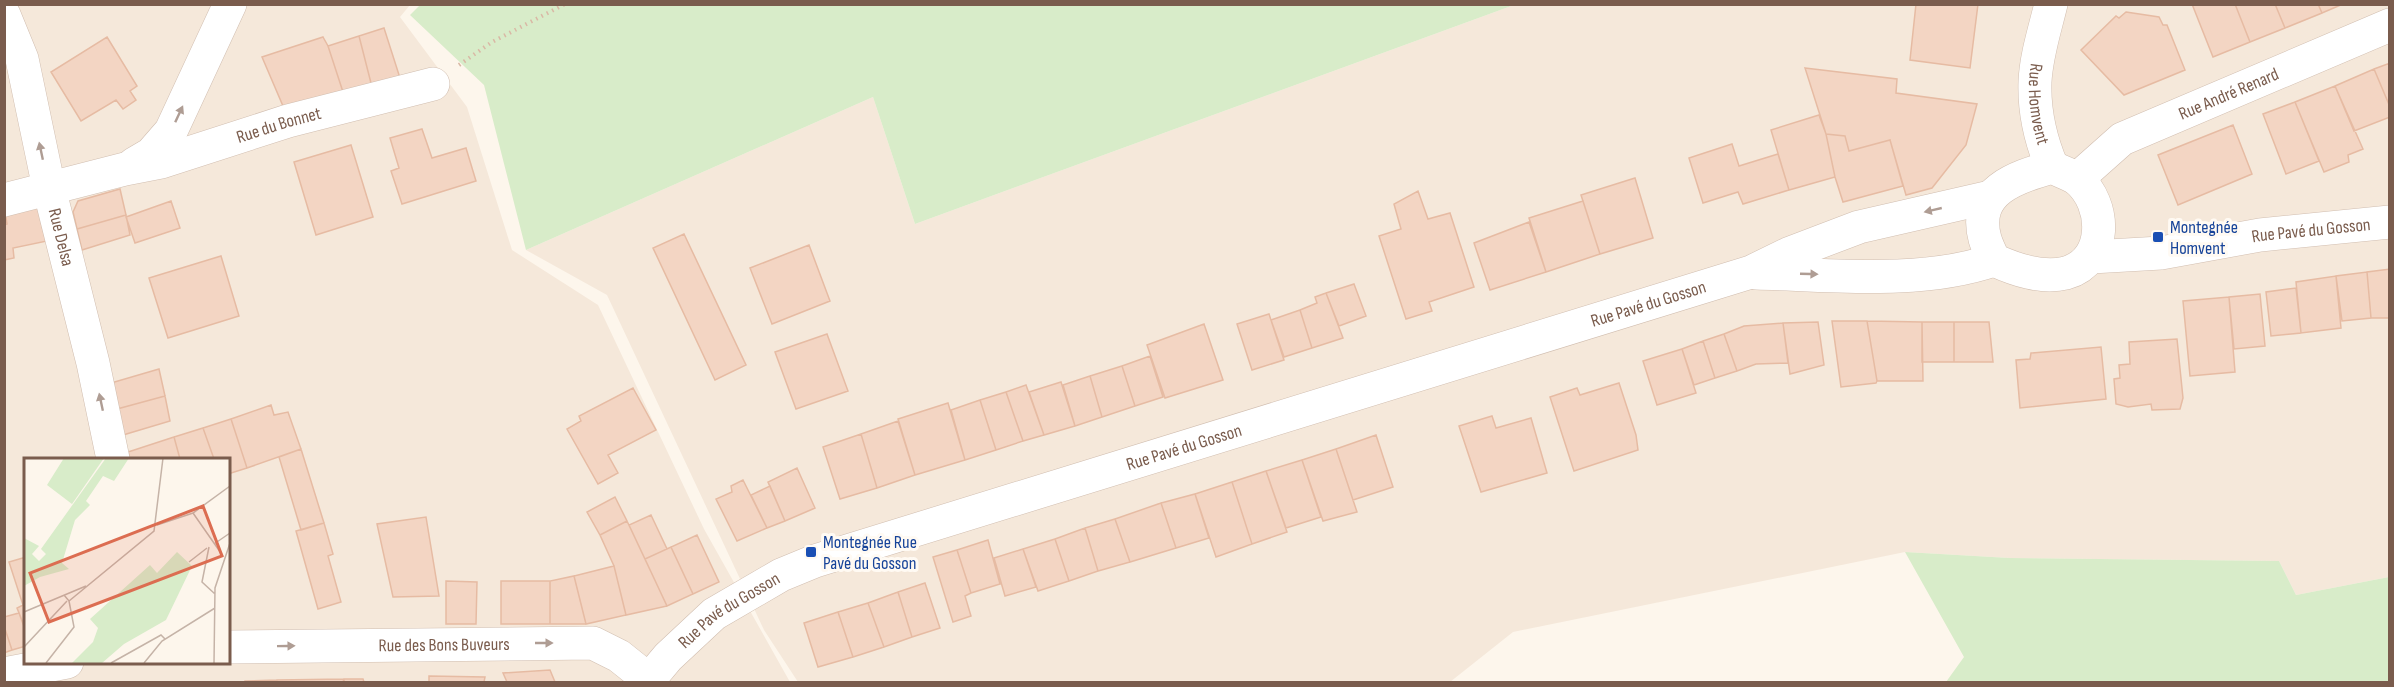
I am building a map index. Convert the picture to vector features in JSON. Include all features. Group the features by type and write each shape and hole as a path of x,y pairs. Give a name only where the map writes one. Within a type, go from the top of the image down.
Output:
{"street":[{"name":"Rue du Bonnet","path":"125,169 151,154 171,131 230,4"},
{"name":"Rue Homvent","path":"2051,4 2041,43 2035,82 2041,140 2064,173"},
{"name":"Rue Delsa","path":"4,15 22,58 49,188 93,363 113,458"},
{"name":"Rue André Renard","path":"2064,173 2122,139 2390,26"},
{"name":"Rue du Bonnet","path":"4,200 161,162 288,121 433,84"},
{"path":"2064,173 2096,204 2099,231 2091,257 2066,273 2048,275 2018,271 1994,260 1984,238 1984,215 1990,197 2018,177 2064,173"},
{"name":"Rue Pavé du Gosson","path":"648,681 669,657 714,614 781,575 815,561 1751,272 1788,254 1859,227 1990,197"},
{"name":"Rue Pavé du Gosson","path":"2091,257 2161,253 2260,235 2390,222"},
{"name":"Rue Pavé du Gosson","path":"1751,272 1872,276 1965,270 1994,260"},
{"name":"Rue des Bons Buveurs","path":"230,647 593,643 619,656 648,681"},
{"path":"4,674 62,663"}],"path":[{"path":"433,84 492,42 565,4"}],"shaded area":[{"path":"4,5 410,5 400,17 467,107 512,250 598,305 704,529 790,682 5,682"},
{"path":"1514,5 2389,5 2389,577 2296,595 2279,561 2010,558 1905,552 1513,632 1450,682 798,682 764,630 607,295 526,250 873,97 915,224"}],"green space":[{"path":"420,5 1514,5 915,224 873,97 526,250 484,85 410,15"},
{"path":"1905,552 2010,558 2279,561 2296,595 2389,577 2389,682 1946,682 1964,657"}],"building":[{"path":"1916,4 1978,4 1970,68 1910,60"},
{"path":"2192,4 2235,4 2250,42 2213,57"},
{"path":"2235,4 2275,4 2285,28 2250,42"},
{"path":"2275,4 2318,4 2322,13 2285,28"},
{"path":"2318,4 2343,4 2322,13"},
{"path":"2126,12 2159,17 2163,25 2167,25 2185,70 2124,95 2081,50 2116,16 2119,18"},
{"path":"384,28 400,78 372,87 359,36"},
{"path":"359,36 372,87 344,95 328,46"},
{"path":"107,37 137,86 130,91 136,100 123,109 116,100 81,121 51,72"},
{"path":"323,37 344,95 286,113 262,57"},
{"path":"2390,63 2390,107 2374,69"},
{"path":"1805,68 1897,79 1896,93 1977,104 1966,145 1932,188 1906,195 1890,140 1849,151 1845,136 1826,134"},
{"path":"2374,69 2390,107 2390,117 2354,131 2335,86"},
{"path":"2335,86 2363,149 2348,155 2349,162 2324,172 2295,102"},
{"path":"2295,102 2319,161 2286,174 2263,114"},
{"path":"1819,115 1826,134 1835,177 1789,190 1771,130"},
{"path":"2233,125 2252,174 2178,205 2158,155"},
{"path":"422,129 432,158 466,148 476,181 402,204 391,171 399,168 390,138"},
{"path":"1826,134 1845,136 1849,151 1890,140 1903,186 1843,202"},
{"path":"1732,144 1739,166 1778,154 1789,190 1743,204 1738,192 1703,203 1689,158"},
{"path":"351,145 373,217 316,235 294,162"},
{"path":"1635,178 1653,238 1600,254 1581,195"},
{"path":"120,189 126,215 77,229 73,212 78,201"},
{"path":"1418,191 1428,219 1450,213 1474,287 1429,302 1432,311 1406,319 1379,236 1401,229 1394,204"},
{"path":"171,201 180,228 135,243 126,217"},
{"path":"1583,201 1600,254 1546,272 1529,218"},
{"path":"34,205 40,210 47,241 13,248 14,258 4,260 4,225 7,224 5,212"},
{"path":"126,215 130,235 82,250 77,229"},
{"path":"1529,222 1546,272 1490,290 1474,243"},
{"path":"684,234 746,365 715,380 653,248"},
{"path":"809,245 830,301 772,324 750,268"},
{"path":"221,256 239,316 168,338 149,278"},
{"path":"2390,269 2390,318 2371,318 2367,272"},
{"path":"2367,272 2371,318 2342,321 2336,276"},
{"path":"2336,276 2341,328 2301,333 2296,282"},
{"path":"1354,284 1366,316 1339,326 1326,293"},
{"path":"2296,288 2301,333 2271,336 2266,292"},
{"path":"1326,293 1343,338 1312,348 1300,310 1317,303 1315,297"},
{"path":"2260,294 2265,346 2234,349 2229,297"},
{"path":"2229,297 2235,372 2190,376 2183,301"},
{"path":"1300,310 1312,348 1284,357 1271,320"},
{"path":"1269,314 1284,360 1252,370 1237,324"},
{"path":"1832,321 1867,321 1876,383 1841,387"},
{"path":"1867,321 1922,322 1923,381 1877,381"},
{"path":"1818,322 1824,365 1790,374 1783,323"},
{"path":"1922,322 1954,322 1954,362 1922,362"},
{"path":"1954,322 1989,322 1993,362 1954,362"},
{"path":"1783,323 1788,363 1756,364 1737,371 1724,334 1744,326"},
{"path":"1204,324 1223,380 1165,398 1147,345"},
{"path":"827,334 848,391 796,409 775,352"},
{"path":"1724,334 1737,371 1715,378 1703,341"},
{"path":"2177,339 2183,398 2180,409 2152,410 2151,404 2128,407 2116,404 2114,379 2120,378 2119,365 2130,364 2129,342"},
{"path":"1703,341 1715,378 1694,385 1682,349"},
{"path":"2101,347 2106,399 2020,408 2016,360 2030,359 2031,353"},
{"path":"1682,349 1696,393 1657,405 1643,361"},
{"path":"1150,356 1163,397 1135,406 1122,366"},
{"path":"1122,366 1135,406 1102,417 1090,376"},
{"path":"159,369 165,396 117,409 111,383"},
{"path":"1090,376 1102,417 1075,426 1063,385"},
{"path":"1061,382 1075,426 1044,435 1029,392"},
{"path":"1619,383 1636,435 1638,450 1574,471 1550,397 1577,388 1580,395"},
{"path":"1026,385 1044,435 1023,441 1006,392"},
{"path":"633,388 656,430 608,455 618,473 598,484 567,429 581,421 579,416"},
{"path":"1006,392 1023,441 996,450 980,400"},
{"path":"165,396 170,421 123,435 117,409"},
{"path":"980,400 996,450 965,460 951,410"},
{"path":"948,403 965,460 915,475 898,419"},
{"path":"271,405 274,415 288,412 301,449 247,468 231,419"},
{"path":"1492,416 1496,428 1531,418 1547,473 1481,492 1459,426"},
{"path":"231,419 247,468 230,473 230,458 214,458 203,428"},
{"path":"898,421 915,475 877,488 861,434"},
{"path":"203,428 214,458 180,458 174,437"},
{"path":"861,434 877,488 840,499 823,447"},
{"path":"1376,435 1393,487 1353,500 1336,449"},
{"path":"174,437 180,458 130,458 128,452"},
{"path":"301,449 324,523 301,530 279,457"},
{"path":"1336,449 1357,512 1323,521 1302,460"},
{"path":"1302,460 1321,517 1286,528 1266,471"},
{"path":"797,468 815,508 785,521 768,482"},
{"path":"1266,471 1287,532 1252,544 1232,482"},
{"path":"743,480 767,528 737,541 716,499 732,492 731,486"},
{"path":"1232,482 1252,544 1216,557 1195,494"},
{"path":"770,486 785,521 767,528 751,495"},
{"path":"1195,494 1209,538 1176,548 1161,503"},
{"path":"615,497 627,521 600,535 587,512"},
{"path":"1161,503 1176,548 1130,562 1115,519"},
{"path":"651,515 667,549 645,559 629,525"},
{"path":"426,517 439,596 393,597 377,524"},
{"path":"1115,519 1130,562 1098,571 1085,528"},
{"path":"627,521 667,606 626,615 614,566 600,535"},
{"path":"324,523 333,554 328,556 341,602 318,609 296,531"},
{"path":"1085,528 1098,571 1069,581 1055,539"},
{"path":"697,535 719,582 693,594 671,547"},
{"path":"1055,539 1069,581 1038,591 1023,549"},
{"path":"988,540 1000,584 971,593 957,550"},
{"path":"671,547 693,594 667,606 645,559"},
{"path":"1023,549 1036,587 1005,596 994,558"},
{"path":"957,550 971,593 965,596 971,616 953,622 933,557"},
{"path":"24,558 24,625 17,608 23,605 9,562"},
{"path":"614,566 626,615 586,624 574,576"},
{"path":"574,576 586,624 550,624 550,581"},
{"path":"446,581 477,582 476,624 446,624"},
{"path":"501,581 550,581 550,624 501,624"},
{"path":"925,583 940,628 912,637 898,592"},
{"path":"898,592 912,637 884,647 868,603"},
{"path":"868,603 884,647 853,657 838,612"},
{"path":"838,612 853,657 818,667 804,623"},
{"path":"19,613 24,627 24,647 12,650 4,626 4,617"},
{"path":"4,626 12,650 4,653"},
{"path":"550,670 555,682 507,682 503,673"},
{"path":"429,676 485,677 484,682 429,682"},
{"path":"344,679 343,682 277,682 277,680"},
{"path":"344,679 363,679 364,682 344,682"},
{"path":"277,680 277,682 245,682 245,681"}],"place":[{"name":"Montegnée Homvent","path":"2158,237"},
{"name":"Montegnée Rue Pavé du Gosson","path":"811,552"}]}
